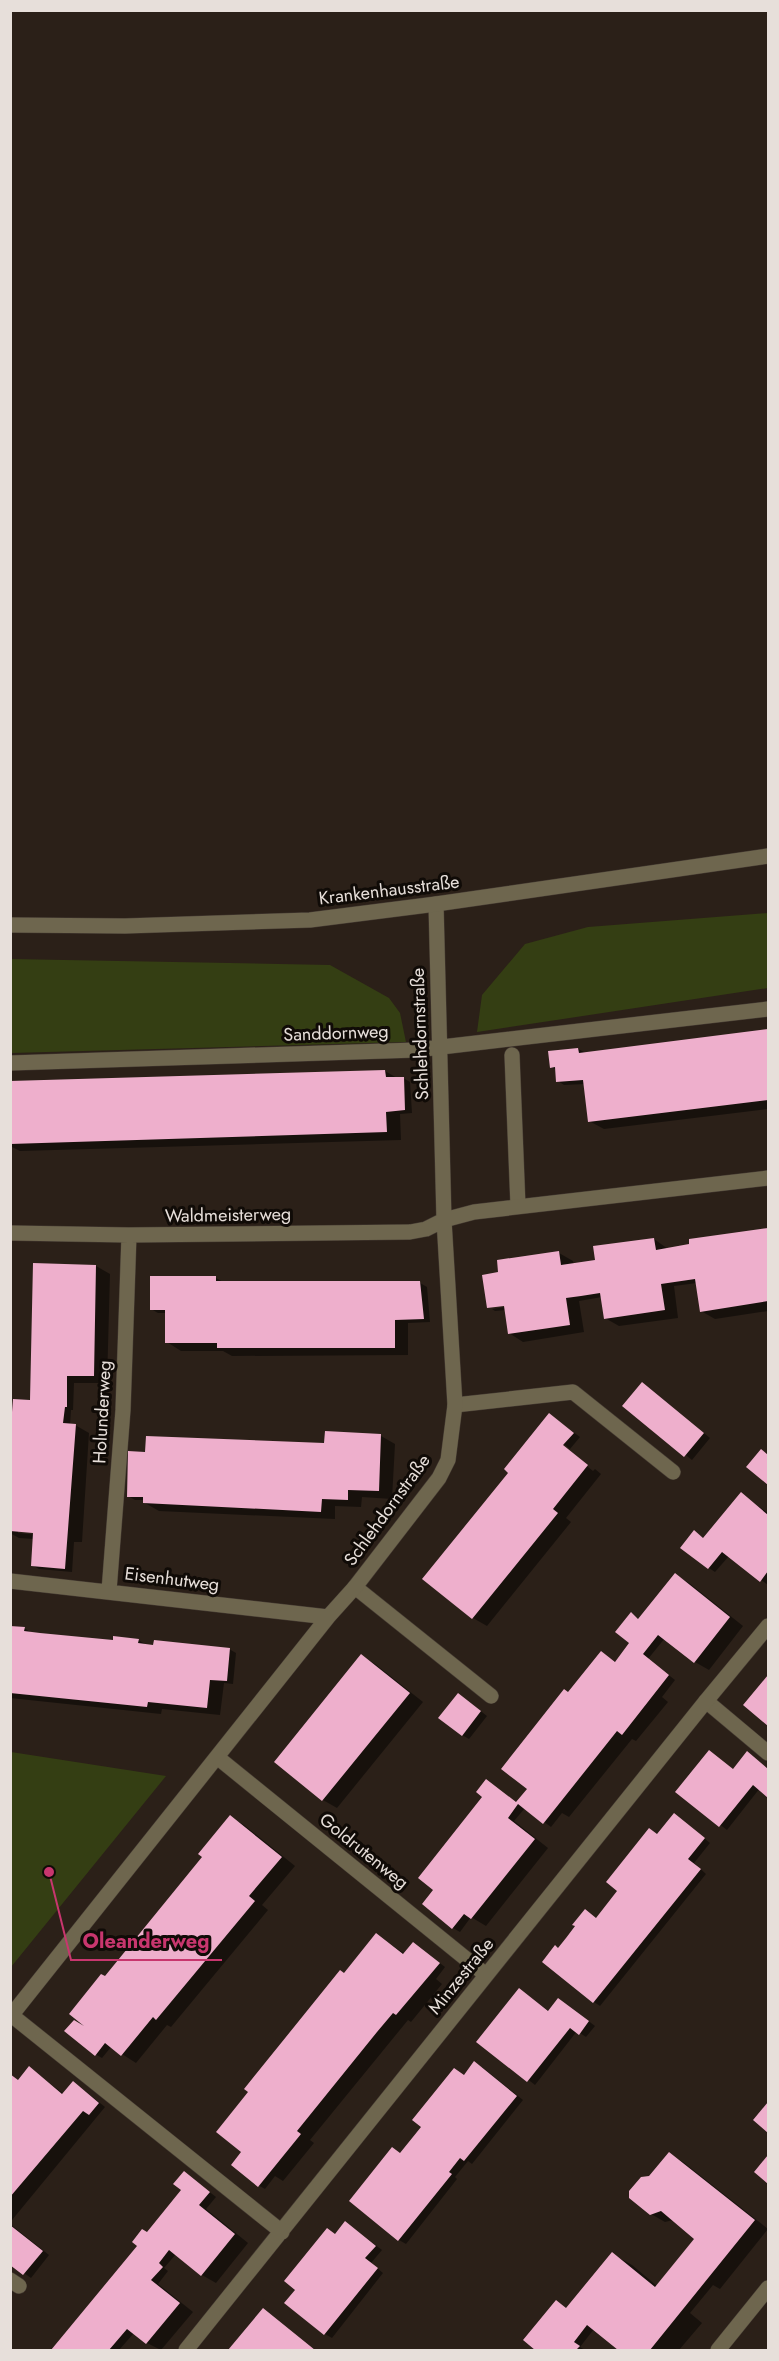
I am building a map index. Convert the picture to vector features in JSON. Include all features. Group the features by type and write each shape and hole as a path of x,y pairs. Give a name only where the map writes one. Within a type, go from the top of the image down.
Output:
{"street":[{"name":"Krankenhausstraße","path":"10,925 125,926 310,920 768,856"},
{"name":"Schlehdornstraße","path":"11,2016 328,1617 355,1587 439,1478 448,1460 455,1405 444,1220 436,904"},
{"name":"Sanddornweg","path":"10,1063 440,1048 768,1009"},
{"path":"512,1054 518,1206"},
{"path":"444,1220 474,1212 518,1206 768,1178"},
{"name":"Waldmeisterweg","path":"10,1233 129,1235 410,1232 426,1229 444,1220"},
{"name":"Holunderweg","path":"109,1591 123,1410 129,1235"},
{"path":"455,1405 573,1392 673,1472"},
{"name":"Eisenhutweg","path":"10,1581 328,1617"},
{"path":"355,1587 491,1696"},
{"name":"Minzestraße","path":"186,2350 768,1626"},
{"path":"706,1701 768,1753"},
{"name":"Goldrutenweg","path":"217,1757 486,1975"},
{"path":"11,2016 282,2232"},
{"path":"718,2350 768,2288"}],"green space":[{"path":"768,913 768,988 477,1032 482,995 525,944 588,927"},
{"path":"10,959 330,965 389,998 400,1013 406,1042 11,1053"},
{"path":"10,1752 166,1776 11,1967"}],"building":[{"path":"768,1029 768,1100 588,1122 583,1080 556,1082 555,1067 550,1068 548,1051 578,1048 579,1053"},
{"path":"385,1070 386,1077 404,1077 405,1110 386,1112 387,1132 10,1144 10,1081"},
{"path":"768,1228 768,1301 700,1312 695,1279 661,1284 665,1310 604,1319 600,1293 566,1298 570,1325 508,1334 504,1306 487,1308 482,1275 498,1272 497,1260 559,1251 561,1265 595,1260 593,1246 654,1238 656,1250 689,1244 689,1239"},
{"path":"33,1263 96,1265 94,1376 67,1376 67,1407 65,1407 63,1423 76,1424 65,1569 31,1566 33,1533 10,1531 10,1438 13,1399 30,1400"},
{"path":"150,1276 216,1276 216,1281 420,1281 424,1319 395,1320 395,1348 217,1348 217,1343 165,1343 165,1310 150,1310"},
{"path":"642,1382 704,1433 684,1457 622,1406"},
{"path":"549,1413 574,1433 563,1445 588,1465 553,1509 558,1513 472,1619 422,1579 508,1473 504,1469"},
{"path":"325,1431 381,1434 379,1491 348,1490 348,1500 322,1499 321,1512 143,1503 143,1497 127,1497 128,1451 145,1452 146,1436 324,1443"},
{"path":"761,1449 768,1455 768,1485 746,1467"},
{"path":"741,1492 768,1515 768,1571 760,1582 722,1552 708,1569 680,1548 694,1530 703,1538"},
{"path":"675,1573 730,1617 694,1663 658,1635 643,1654 669,1675 622,1735 617,1731 543,1824 518,1804 508,1818 535,1839 471,1919 464,1914 452,1929 422,1904 433,1890 418,1878 482,1797 476,1792 486,1779 516,1802 527,1789 501,1769 564,1689 568,1692 601,1651 615,1662 629,1643 615,1632 631,1612 638,1619"},
{"path":"10,1626 25,1627 24,1631 40,1633 113,1640 113,1636 139,1639 138,1643 153,1645 154,1640 230,1648 227,1681 210,1680 207,1708 148,1702 147,1707 10,1693"},
{"path":"361,1654 410,1693 322,1801 274,1762"},
{"path":"768,1675 768,1726 743,1705"},
{"path":"458,1693 481,1711 462,1736 438,1718"},
{"path":"709,1750 733,1769 747,1751 768,1769 768,1798 753,1785 719,1827 675,1792"},
{"path":"674,1813 705,1838 688,1859 701,1869 593,2003 542,1962 555,1945 558,1948 585,1909 596,1918 617,1891 606,1882 649,1828 657,1834"},
{"path":"230,1815 282,1857 249,1896 255,1901 156,2020 153,2017 121,2056 105,2043 95,2056 64,2031 74,2020 84,2026 69,2014 101,1974 105,1976 202,1857 198,1854"},
{"path":"376,1933 403,1954 413,1942 440,1963 396,2015 393,2013 377,2032 297,2131 301,2134 258,2187 231,2165 241,2152 216,2132 248,2092 244,2089 340,1970 344,1973"},
{"path":"519,1988 548,2011 558,1998 589,2021 579,2035 570,2028 527,2082 476,2042"},
{"path":"474,2061 517,2096 464,2161 460,2158 449,2172 452,2174 398,2241 349,2201 392,2147 400,2153 421,2127 412,2120 454,2068 464,2075"},
{"path":"29,2066 62,2094 73,2081 99,2103 89,2115 83,2111 10,2197 10,2074 18,2080"},
{"path":"768,2102 768,2133 753,2120"},
{"path":"669,2152 755,2220 650,2350 618,2350 587,2325 574,2342 580,2346 576,2350 535,2350 523,2340 556,2300 566,2308 612,2252 655,2287 694,2239 661,2211 650,2215 629,2198 629,2191 641,2177 649,2176"},
{"path":"768,2155 768,2184 754,2172"},
{"path":"184,2171 210,2192 199,2205 235,2234 201,2276 169,2250 159,2263 163,2267 151,2280 180,2303 146,2344 127,2329 109,2350 51,2350 137,2246 132,2242 142,2229 147,2232 181,2190 173,2184"},
{"path":"345,2221 376,2246 365,2258 378,2268 324,2335 284,2303 295,2290 284,2281 327,2228 335,2234"},
{"path":"10,2225 43,2251 23,2275 10,2265"},
{"path":"263,2308 315,2350 228,2350"}],"place":[{"name":"Oleanderweg","path":"49,1872"}]}
